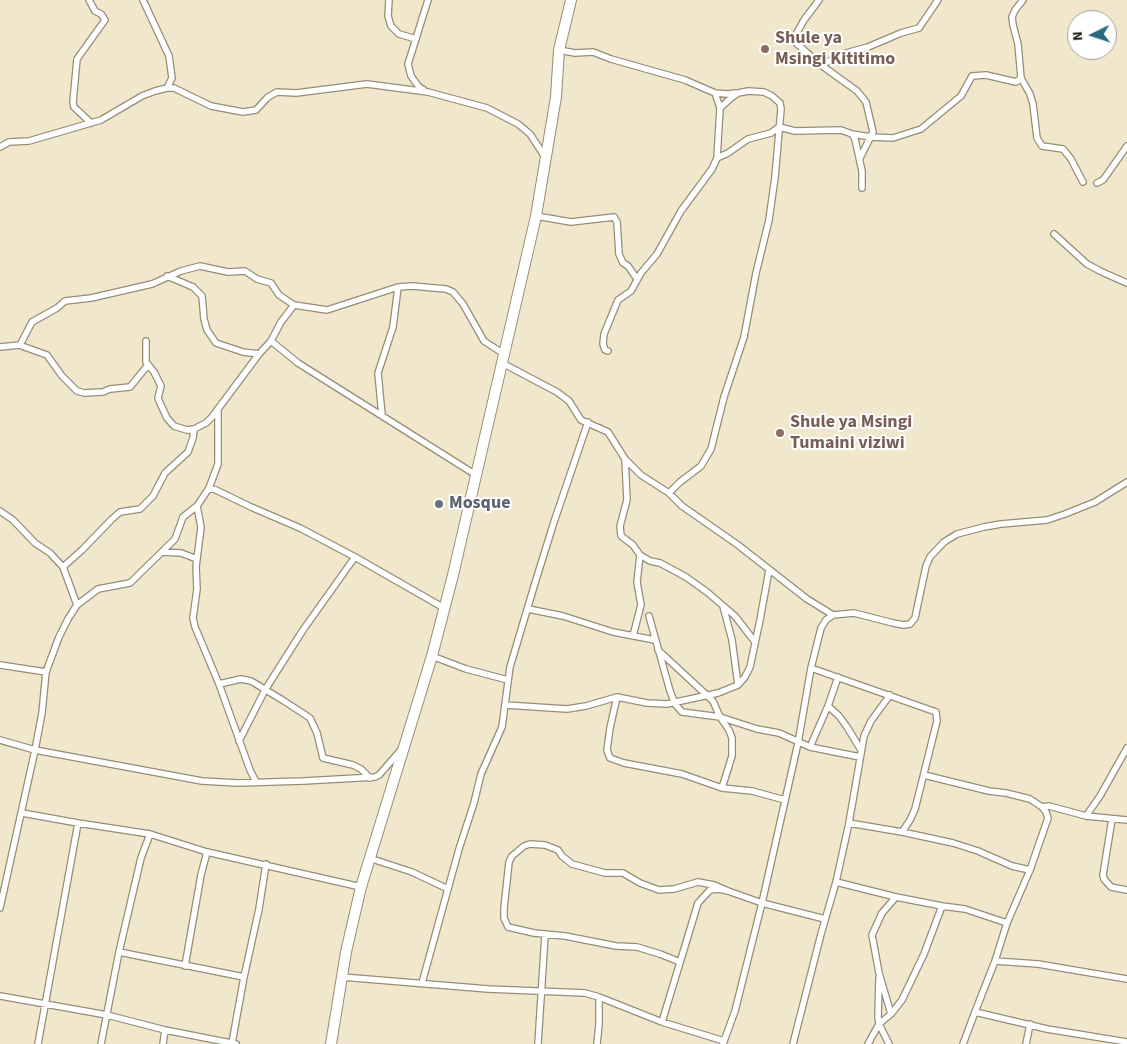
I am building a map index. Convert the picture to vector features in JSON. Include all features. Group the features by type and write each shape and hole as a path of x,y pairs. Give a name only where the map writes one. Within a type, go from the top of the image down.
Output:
{"highway":[{"path":"331,1044 342,977 361,887 432,656 536,216 556,97 559,50 571,0"}],"street":[{"path":"89,0 95,11 101,14 105,20 77,60 73,102 74,107 92,123"},
{"path":"144,0 169,56 172,82 167,88"},
{"path":"389,0 388,16 391,26 399,34 416,39"},
{"path":"428,0 410,55 408,70 415,83 428,92"},
{"path":"819,0 795,36 796,43 821,65 846,82 866,102 872,127 871,138 860,158"},
{"path":"821,65 846,53 868,48 901,33 919,28 938,0"},
{"path":"1023,0 1012,17 1021,59 1022,78 1033,104 1035,128 1039,144 1063,150 1071,159 1083,182"},
{"path":"559,50 575,53 593,52 685,80 714,93 764,92 780,103 775,177 744,337 724,397 711,449 700,466 669,493"},
{"path":"717,158 728,153 748,138 772,133 778,128 795,131 841,130 871,138 894,138 921,129 961,96 972,76 994,76 1016,82 1022,78"},
{"path":"0,147 9,142 29,141 92,123 108,117 151,92 167,88 174,88 211,106 242,112 256,110 268,97 277,92 296,93 367,84 428,92 487,108 507,118 530,134 546,157"},
{"path":"608,351 604,347 603,340 618,300 631,291 637,279 657,254 681,210 708,176 717,158 720,108 714,93"},
{"path":"720,108 738,93"},
{"path":"852,134 860,158 862,188"},
{"path":"1097,183 1103,180 1127,146"},
{"path":"536,216 571,222 614,217 619,254 637,279"},
{"path":"1054,234 1087,264 1127,283"},
{"path":"19,346 24,340 32,322 66,301 91,298 152,284 167,276 203,265 223,272 245,271 257,279 271,283 278,295 294,305 327,310 398,288 412,286 438,288 453,292 463,304 484,341 503,358 569,401 581,420 608,432 625,460 641,475 669,493 682,506 738,545 807,599 833,615"},
{"path":"167,276 193,287 202,296 207,330 216,343 243,352 259,354"},
{"path":"382,415 378,373 393,327 398,288"},
{"path":"146,341 145,357 161,386 158,398 167,418 179,429 194,429 206,423 218,410 259,354 271,341 281,322 294,305"},
{"path":"271,341 298,363 476,475"},
{"path":"0,347 19,346 50,358 62,376 77,391 84,393 130,387 148,365"},
{"path":"0,908 35,750 42,713 46,672 59,637 77,605 98,589 130,583 175,539 183,518 197,506 209,488 218,464 218,410"},
{"path":"422,983 484,764 502,727 508,680 528,609 554,522 588,422"},
{"path":"63,567 120,512 140,509 153,496 165,473 188,452 194,429"},
{"path":"625,460 627,500 620,526 621,536 650,562 660,563 686,577 723,606 739,620 755,642"},
{"path":"342,977 479,988 573,992 599,997 662,1022 724,1043 737,1003 762,903 798,743 811,668 821,628 826,620 833,615 854,612 893,623 910,624 915,618 926,566 930,557 944,542 957,534 984,527 1047,520 1095,502 1127,482"},
{"path":"209,488 300,528 444,608"},
{"path":"197,506 201,527 194,608 195,627 219,684 238,741 256,782"},
{"path":"0,511 13,520 35,543 50,553 63,567 77,605"},
{"path":"163,552 181,553 197,559"},
{"path":"633,636 641,605 637,582 640,554"},
{"path":"238,741 265,690 303,630 355,557"},
{"path":"504,705 567,709 586,706 608,698 617,697 653,704 675,704 724,692 738,685 746,677 750,667 768,570"},
{"path":"723,606 732,640 738,685"},
{"path":"528,609 563,616 606,630 655,640"},
{"path":"649,616 675,704 682,712 720,716 757,729 778,733 810,747 861,754"},
{"path":"658,650 713,701 729,730 732,738 732,756 722,788"},
{"path":"432,656 466,669 508,680"},
{"path":"0,665 46,672"},
{"path":"811,668 936,712 937,721 915,809 902,832"},
{"path":"810,747 838,677"},
{"path":"219,684 242,679 251,681 307,716 318,733 323,758 353,765 361,769 370,778"},
{"path":"717,709 724,692"},
{"path":"793,1044 836,882 866,731 870,721 890,695"},
{"path":"617,697 607,750 610,758 624,763 682,774 722,788 752,791 785,800"},
{"path":"828,706 847,727 861,754"},
{"path":"0,740 35,750 202,781 304,782 370,778 379,775 404,748"},
{"path":"1086,816 1100,796 1127,748"},
{"path":"924,775 1030,799 1042,807 1048,818 1047,825 1007,923 963,1044"},
{"path":"1042,807 1048,806 1086,816 1127,820"},
{"path":"22,813 150,834 207,852 361,887"},
{"path":"1112,819 1103,875 1111,887 1127,890"},
{"path":"38,1044 78,823"},
{"path":"849,823 902,832 970,848 1012,866 1030,870"},
{"path":"101,1044 136,878 150,834"},
{"path":"680,962 637,948 565,936 545,935 508,927 504,918 504,908 509,862 512,856 530,844 545,845 556,849 567,860 580,867 604,873 622,873 640,883 659,890 674,889 702,882 762,903 825,919"},
{"path":"185,966 201,875 207,852"},
{"path":"369,858 412,872 448,889"},
{"path":"0,996 107,1015 234,1044 244,978 259,909 266,864"},
{"path":"836,882 896,897 973,911 1007,923"},
{"path":"662,1022 698,903 710,890 728,891"},
{"path":"891,1014 879,973 872,935 882,913 896,897"},
{"path":"868,1044 879,1024 891,1014 909,988 942,906"},
{"path":"538,1044 545,935"},
{"path":"119,952 244,978"},
{"path":"995,960 1038,964 1127,979"},
{"path":"879,973 878,1017 879,1024 889,1044"},
{"path":"597,1044 599,997"},
{"path":"975,1012 1096,1041 1127,1042"},
{"path":"1026,1044 1030,1024"},
{"path":"163,1044 166,1030"}],"place":[{"name":"Shule ya Msingi Kititimo","path":"765,49"},
{"name":"Shule ya Msingi Tumaini viziwi","path":"780,433"},
{"name":"Mosque","path":"439,504"}]}
